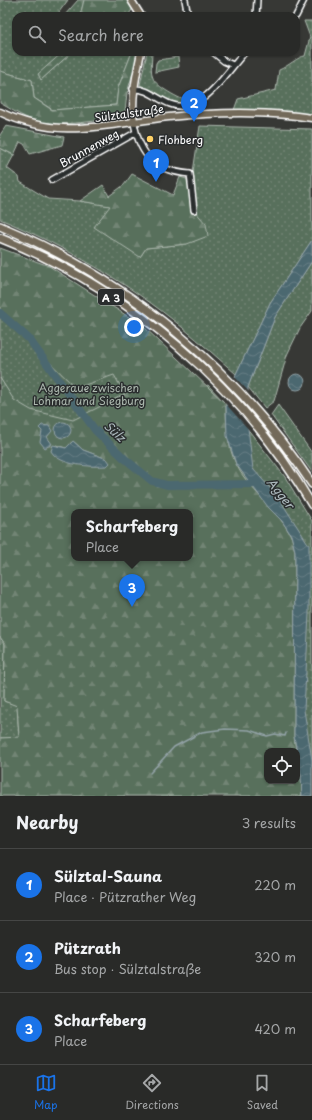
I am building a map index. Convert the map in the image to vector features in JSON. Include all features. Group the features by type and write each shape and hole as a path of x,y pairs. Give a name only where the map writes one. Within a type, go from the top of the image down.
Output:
{"highway":[{"name":"A 3","path":"0,226 58,252 112,284 163,320 213,364 248,400 295,458 312,484"},
{"name":"A 3","path":"0,238 60,266 114,298 164,335 210,375 264,436 287,466 312,505"}],"main road":[{"path":"130,0 138,12"},
{"path":"134,122 132,105 133,89 140,56"},
{"name":"Sülztalstraße","path":"0,112 32,124 60,129 86,129 169,117 236,113 283,114 312,118"}],"street":[{"path":"184,0 187,12"},
{"path":"256,12 257,0"},
{"path":"298,12 304,0"},
{"path":"218,56 233,65"},
{"path":"133,89 146,92 170,105 188,106 210,94 241,56"},
{"path":"134,122 135,133 152,161 165,170 190,174 194,210"},
{"name":"Brunnenweg","path":"52,180 57,175 135,133"}],"green space":[{"path":"0,0 68,0 59,12 12,12 12,56 59,56 39,74 41,80 68,56 130,56 118,88 116,105 53,110 34,98 32,80 0,71"},
{"path":"78,0 84,0 81,12 68,12"},
{"path":"84,0 127,0 133,8 130,12 81,12"},
{"path":"304,21 312,21 312,114 234,110 238,99 276,90 279,70 302,56 305,56 310,37"},
{"path":"58,56 68,56 41,80 38,74"},
{"path":"130,56 138,56 127,93 125,112 122,117 74,123 49,123 27,118 0,103 0,71 32,80 34,98 52,110 116,105 118,88"},
{"path":"146,56 152,56 151,65 153,78 158,85 181,99 190,102 186,105 172,101 140,85"},
{"path":"178,57 179,67 155,72 156,63 158,60"},
{"path":"6,126 64,137 62,145 30,154 24,144 20,142 14,155 0,148 0,135"},
{"path":"200,126 312,129 312,240 270,303 236,374 190,334 141,296 72,253 24,229 0,219 0,148 14,155 7,168 19,177 20,182 48,199 80,201 111,206 140,257 146,248 187,244 194,210 193,172"},
{"path":"132,174 173,195 180,177 190,180 194,210 206,224 208,236 187,244 146,248 140,257 94,227 110,206 80,201 103,185 109,196 124,185"},
{"path":"0,248 49,266 143,326 226,404 229,442 236,464 247,482 285,525 291,536 295,551 294,736 296,748 264,748 264,784 300,784 300,770 302,796 0,796 0,738 19,737 17,706 4,701 5,644 0,637 0,378 14,400 31,410 73,420 125,394 114,375 76,388 0,314","holes":["73,441 83,450 107,459 51,451 56,445 66,448"]},
{"name":"Aggeraue zwischen Lohmar und Siegburg","path":"0,258 206,386 208,385 239,418 285,477 312,521 312,796 295,796 296,784 300,784 300,748 293,748 273,540 193,510 193,509 189,509 43,455 0,378"},
{"path":"312,261 312,311 300,328 287,355 274,401 265,408 248,387 275,317"},
{"path":"278,405 312,453 312,472 271,415"},
{"path":"0,637 5,644 4,701 17,705 19,738 0,738"}],"water":[{"path":"312,240 312,261 275,317 248,387 248,428 253,469 278,497 309,545 309,614 304,710 312,760 312,796 302,796 300,748 296,748 294,736 295,551 291,535 282,521 268,507 236,464 227,436 226,404 236,374 270,303"},
{"path":"297,374 303,376 305,382 303,388 297,390 291,388 289,382 291,376"},
{"path":"60,422 66,422 71,427 69,436 66,438 60,438 55,433 55,427"},
{"path":"42,425 49,426 52,431 47,437 52,444 45,448 40,442 42,431 39,428"},
{"path":"73,441 83,450 107,459 110,463 107,466 93,466 68,463 55,456 51,451 53,445 66,448"}],"pier":[{"path":"233,375 250,393 250,431 224,402"}],"waterway":[{"name":"Sülz","path":"0,313 29,339 95,430 124,458 152,481 167,485 258,484"},
{"path":"150,773 174,747 202,732 225,729 249,730 267,736 275,734 285,736 286,733"}],"place":[{"name":"Pützrath","path":"194,122"},
{"name":"Flohberg","path":"150,139"},
{"name":"Sülztal-Sauna","path":"156,182"},
{"name":"Scharfeberg","path":"132,607"}],"water label":[{"name":"Agger","path":"281,493"}]}
